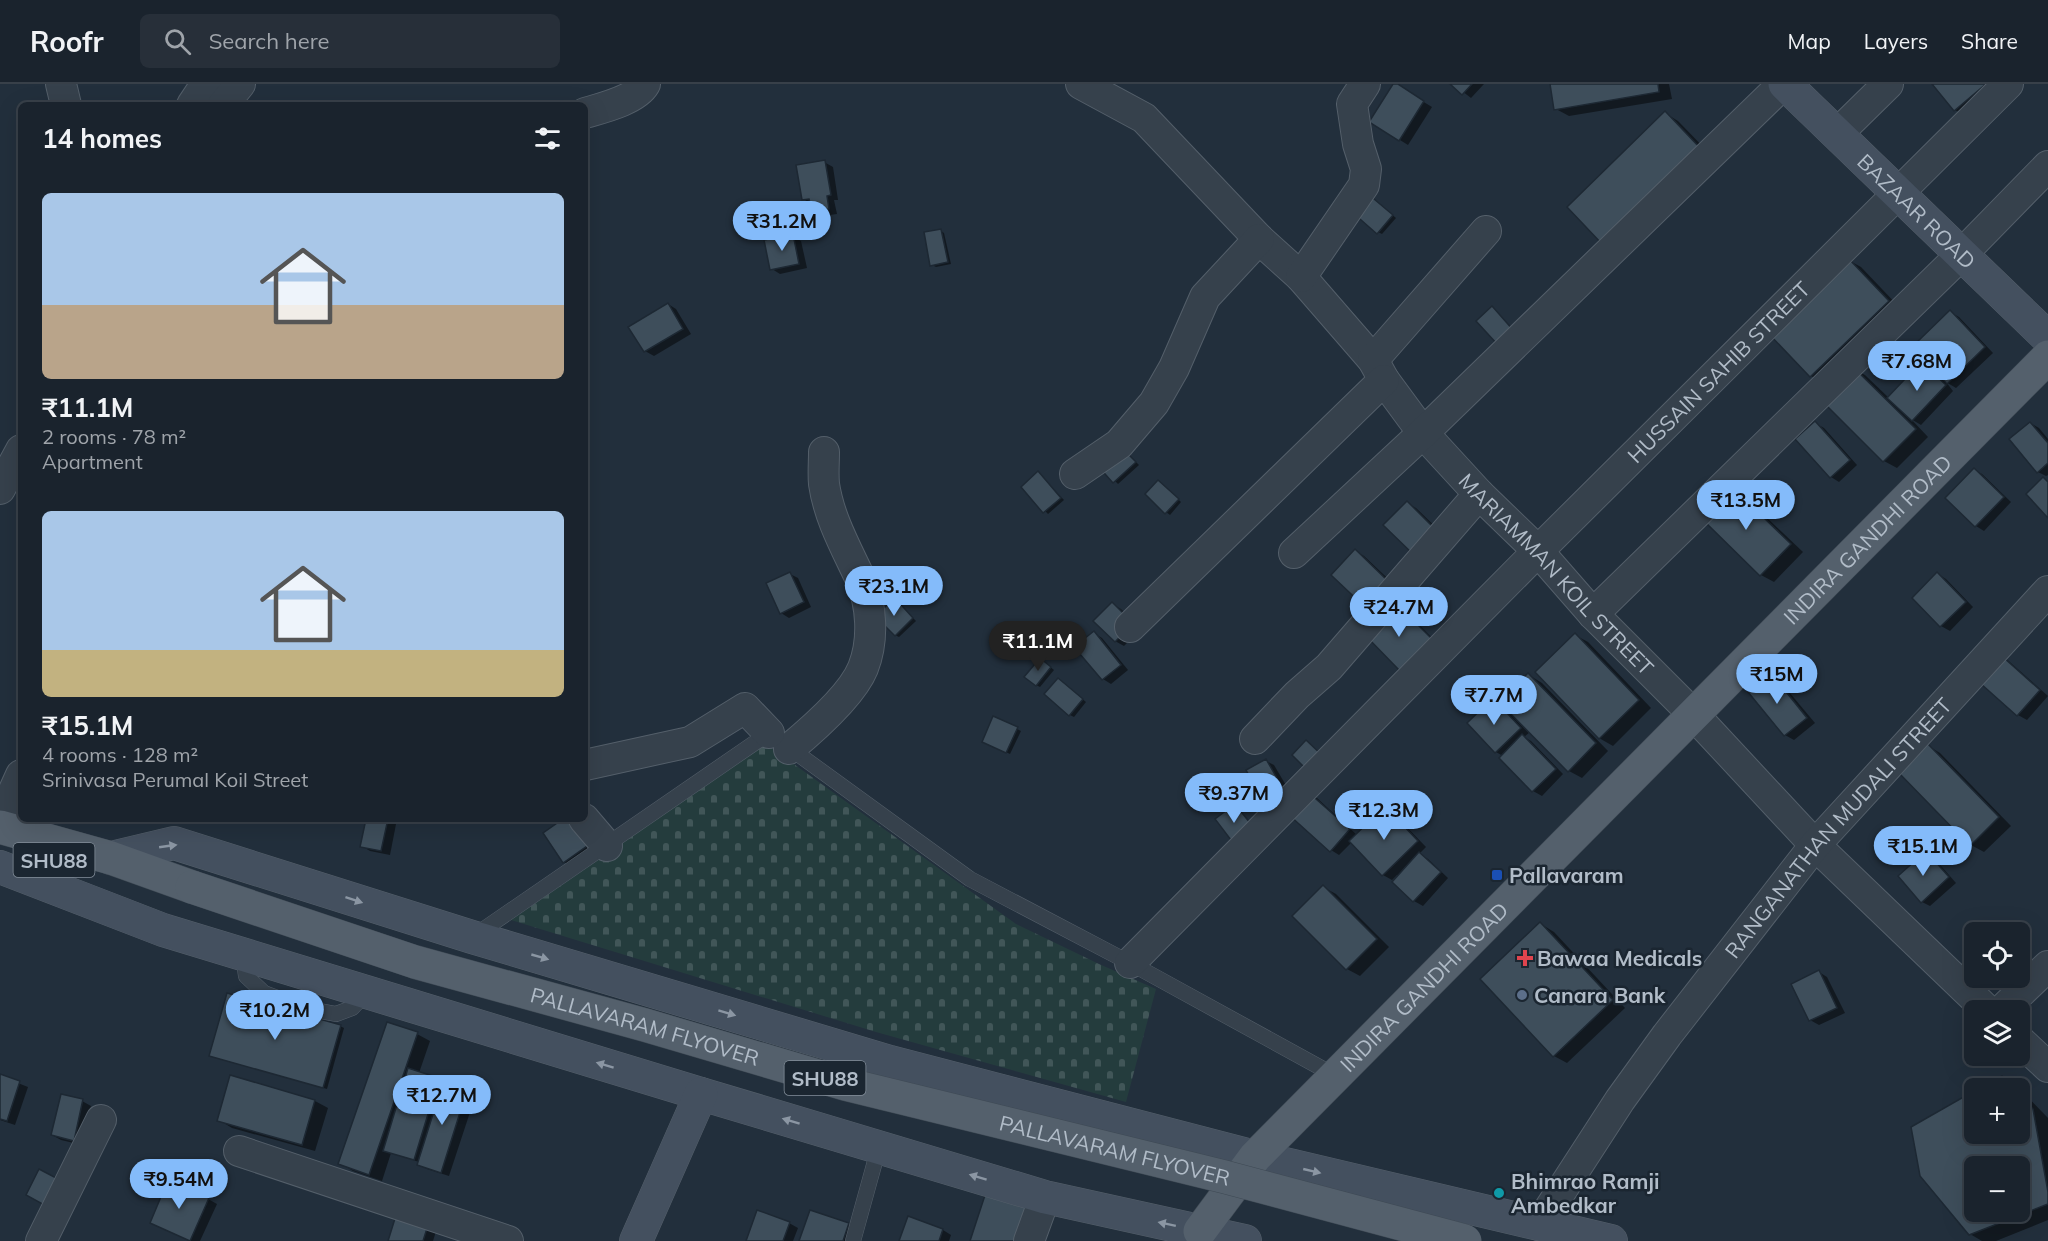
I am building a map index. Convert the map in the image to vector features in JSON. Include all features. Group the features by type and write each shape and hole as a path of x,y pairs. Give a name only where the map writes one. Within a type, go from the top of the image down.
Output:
{"main road":[{"name":"INDIRA GANDHI ROAD","path":"1200,1231 1255,1157 2048,357"},
{"name":"SHU88","path":"0,827 109,868"},
{"name":"SHU88","path":"0,840 109,868"},
{"name":"PALLAVARAM FLYOVER","path":"109,868 186,895 404,979 756,1075 1385,1241"},
{"name":"PALLAVARAM FLYOVER","path":"186,895 845,1084 1225,1177 1465,1241"}],"street":[{"path":"61,84 65,102"},
{"path":"194,102 206,84"},
{"path":"225,102 240,84"},
{"path":"588,111 618,103 645,84"},
{"name":"MARIAMMAN KOIL STREET","path":"1081,84 1144,118 1259,239 1301,277 1379,370 1423,433 1479,494 1538,551 1593,614 1693,714 1815,845 1977,1000"},
{"path":"1301,277 1364,185 1366,169 1358,144 1352,104 1365,84"},
{"path":"1294,553 1423,433 1784,84"},
{"name":"BAZAAR ROAD","path":"1784,84 2048,338"},
{"path":"1837,134 1887,84"},
{"name":"HUSSAIN SAHIB STREET","path":"1130,963 1538,551 2008,84"},
{"path":"1593,614 1962,254 2048,166"},
{"path":"1130,627 1379,370 1486,231"},
{"path":"1075,474 1119,444 1154,404 1174,368 1205,297 1259,239"},
{"path":"588,764 690,742 745,708 779,741 813,729 842,699 863,669 870,636 869,609 861,580 842,544 831,513 824,483 824,452"},
{"path":"0,489 18,456"},
{"path":"1255,739 1297,695 1329,667 1479,494"},
{"name":"RANGANATHAN MUDALI STREET","path":"1539,1225 1620,1100 1667,1035 1815,845 2048,591"},
{"path":"0,820 18,781"},
{"path":"587,822 607,846"},
{"path":"109,868 174,843 472,937 890,1062 1255,1157 1611,1241"},
{"path":"0,867 164,930 701,1094 1045,1197 1245,1241"},
{"path":"2012,1000 2048,966"},
{"path":"2030,1050 2048,1067"},
{"path":"636,1241 701,1094"},
{"path":"40,1241 101,1120"},
{"path":"239,1151 508,1241"},
{"path":"1029,1241 1045,1197"}],"lane":[{"path":"472,937 607,846 779,741 970,879 1130,963 1334,1076"},
{"path":"853,1241 879,1147"}],"green space":[{"path":"766,744 1016,924 1156,989 1126,1102 876,1032 511,920"}],"building":[{"path":"1393,84 1398,84 1424,101 1399,141 1369,122"},
{"path":"1450,84 1472,84 1462,95"},
{"path":"1550,84 1658,84 1659,92 1554,110"},
{"path":"1932,84 1986,84 1954,111"},
{"path":"1665,111 1701,149 1603,245 1567,207"},
{"path":"825,160 831,195 827,196 829,209 812,212 809,199 802,200 796,165"},
{"path":"1368,194 1393,215 1377,234 1352,212"},
{"path":"941,229 948,262 930,266 924,232"},
{"path":"793,234 799,264 770,270 764,240"},
{"path":"1848,258 1889,301 1810,377 1769,334"},
{"path":"668,303 683,329 644,352 628,327"},
{"path":"1492,306 1514,331 1498,345 1476,321"},
{"path":"1950,310 1985,347 1947,384 1912,347"},
{"path":"1921,362 1946,385 1912,421 1887,398"},
{"path":"1852,366 1916,429 1883,462 1820,399"},
{"path":"1815,421 1850,460 1830,478 1795,439"},
{"path":"2030,422 2048,443 2048,463 2037,473 2009,439"},
{"path":"1120,446 1136,462 1113,483 1098,466"},
{"path":"1974,468 2004,497 1975,527 1945,498"},
{"path":"1038,471 1061,498 1043,513 1021,487"},
{"path":"2043,477 2048,482 2048,518 2026,494"},
{"path":"1158,480 1179,499 1165,514 1145,494"},
{"path":"1731,486 1791,544 1760,576 1701,518"},
{"path":"1407,501 1437,531 1414,555 1383,525"},
{"path":"1355,549 1392,585 1368,610 1331,575"},
{"path":"790,572 804,602 780,614 766,583"},
{"path":"1937,572 1966,602 1940,627 1912,598"},
{"path":"895,598 913,618 895,636 875,616"},
{"path":"1112,602 1133,623 1115,642 1093,621"},
{"path":"1398,605 1432,639 1400,671 1366,636"},
{"path":"1094,631 1121,665 1102,680 1074,647"},
{"path":"1575,633 1639,700 1599,739 1535,672"},
{"path":"1994,649 2040,690 2017,716 1971,675"},
{"path":"1040,658 1051,667 1036,686 1024,677"},
{"path":"1528,673 1596,743 1568,772 1499,702"},
{"path":"1771,673 1807,718 1784,736 1748,692"},
{"path":"1058,678 1083,699 1069,716 1044,694"},
{"path":"1493,698 1521,728 1495,753 1467,723"},
{"path":"993,716 1018,727 1006,753 982,742"},
{"path":"1522,734 1556,769 1532,792 1499,758"},
{"path":"1306,740 1325,758 1310,773 1292,755"},
{"path":"1927,743 1999,817 1970,846 1898,772"},
{"path":"1266,759 1286,794 1266,806 1246,770"},
{"path":"1308,792 1350,829 1330,852 1288,814"},
{"path":"1235,804 1254,828 1234,844 1215,819"},
{"path":"1385,806 1418,841 1382,876 1349,841"},
{"path":"365,822 387,822 381,851 360,847"},
{"path":"559,822 581,822 594,841 563,863 543,833"},
{"path":"1926,851 1949,877 1921,903 1898,876"},
{"path":"1419,852 1441,872 1413,902 1392,882"},
{"path":"1323,885 1377,939 1346,970 1292,916"},
{"path":"1540,922 1613,1000 1553,1057 1480,979"},
{"path":"1819,970 1837,1008 1809,1021 1791,984"},
{"path":"227,993 341,1025 323,1088 209,1056"},
{"path":"387,1022 418,1032 369,1175 338,1164"},
{"path":"408,1068 439,1078 414,1160 383,1151"},
{"path":"0,1074 20,1081 7,1121 0,1119"},
{"path":"230,1075 315,1100 302,1145 217,1121"},
{"path":"444,1079 468,1087 441,1173 417,1165"},
{"path":"61,1094 83,1099 74,1141 51,1135"},
{"path":"1964,1097 1964,1144 2030,1144 2030,1106 2033,1109 2048,1192 2048,1204 2030,1211 2030,1156 1964,1156 1964,1222 2002,1222 1969,1235 1920,1176 1911,1127"},
{"path":"39,1169 60,1180 46,1206 26,1195"},
{"path":"168,1180 209,1198 190,1241 150,1223"},
{"path":"988,1186 1031,1201 1017,1241 970,1241"},
{"path":"757,1210 790,1222 783,1241 746,1241"},
{"path":"810,1210 849,1223 843,1241 799,1241"},
{"path":"397,1212 429,1222 423,1241 388,1241"},
{"path":"908,1216 943,1229 939,1241 899,1241"}],"place":[{"name":"Pallavaram","path":"1497,875"},
{"name":"Bawaa Medicals","path":"1525,958"},
{"name":"Canara Bank","path":"1522,995"},
{"name":"Bhimrao Ramji Ambedkar","path":"1499,1193"}]}
